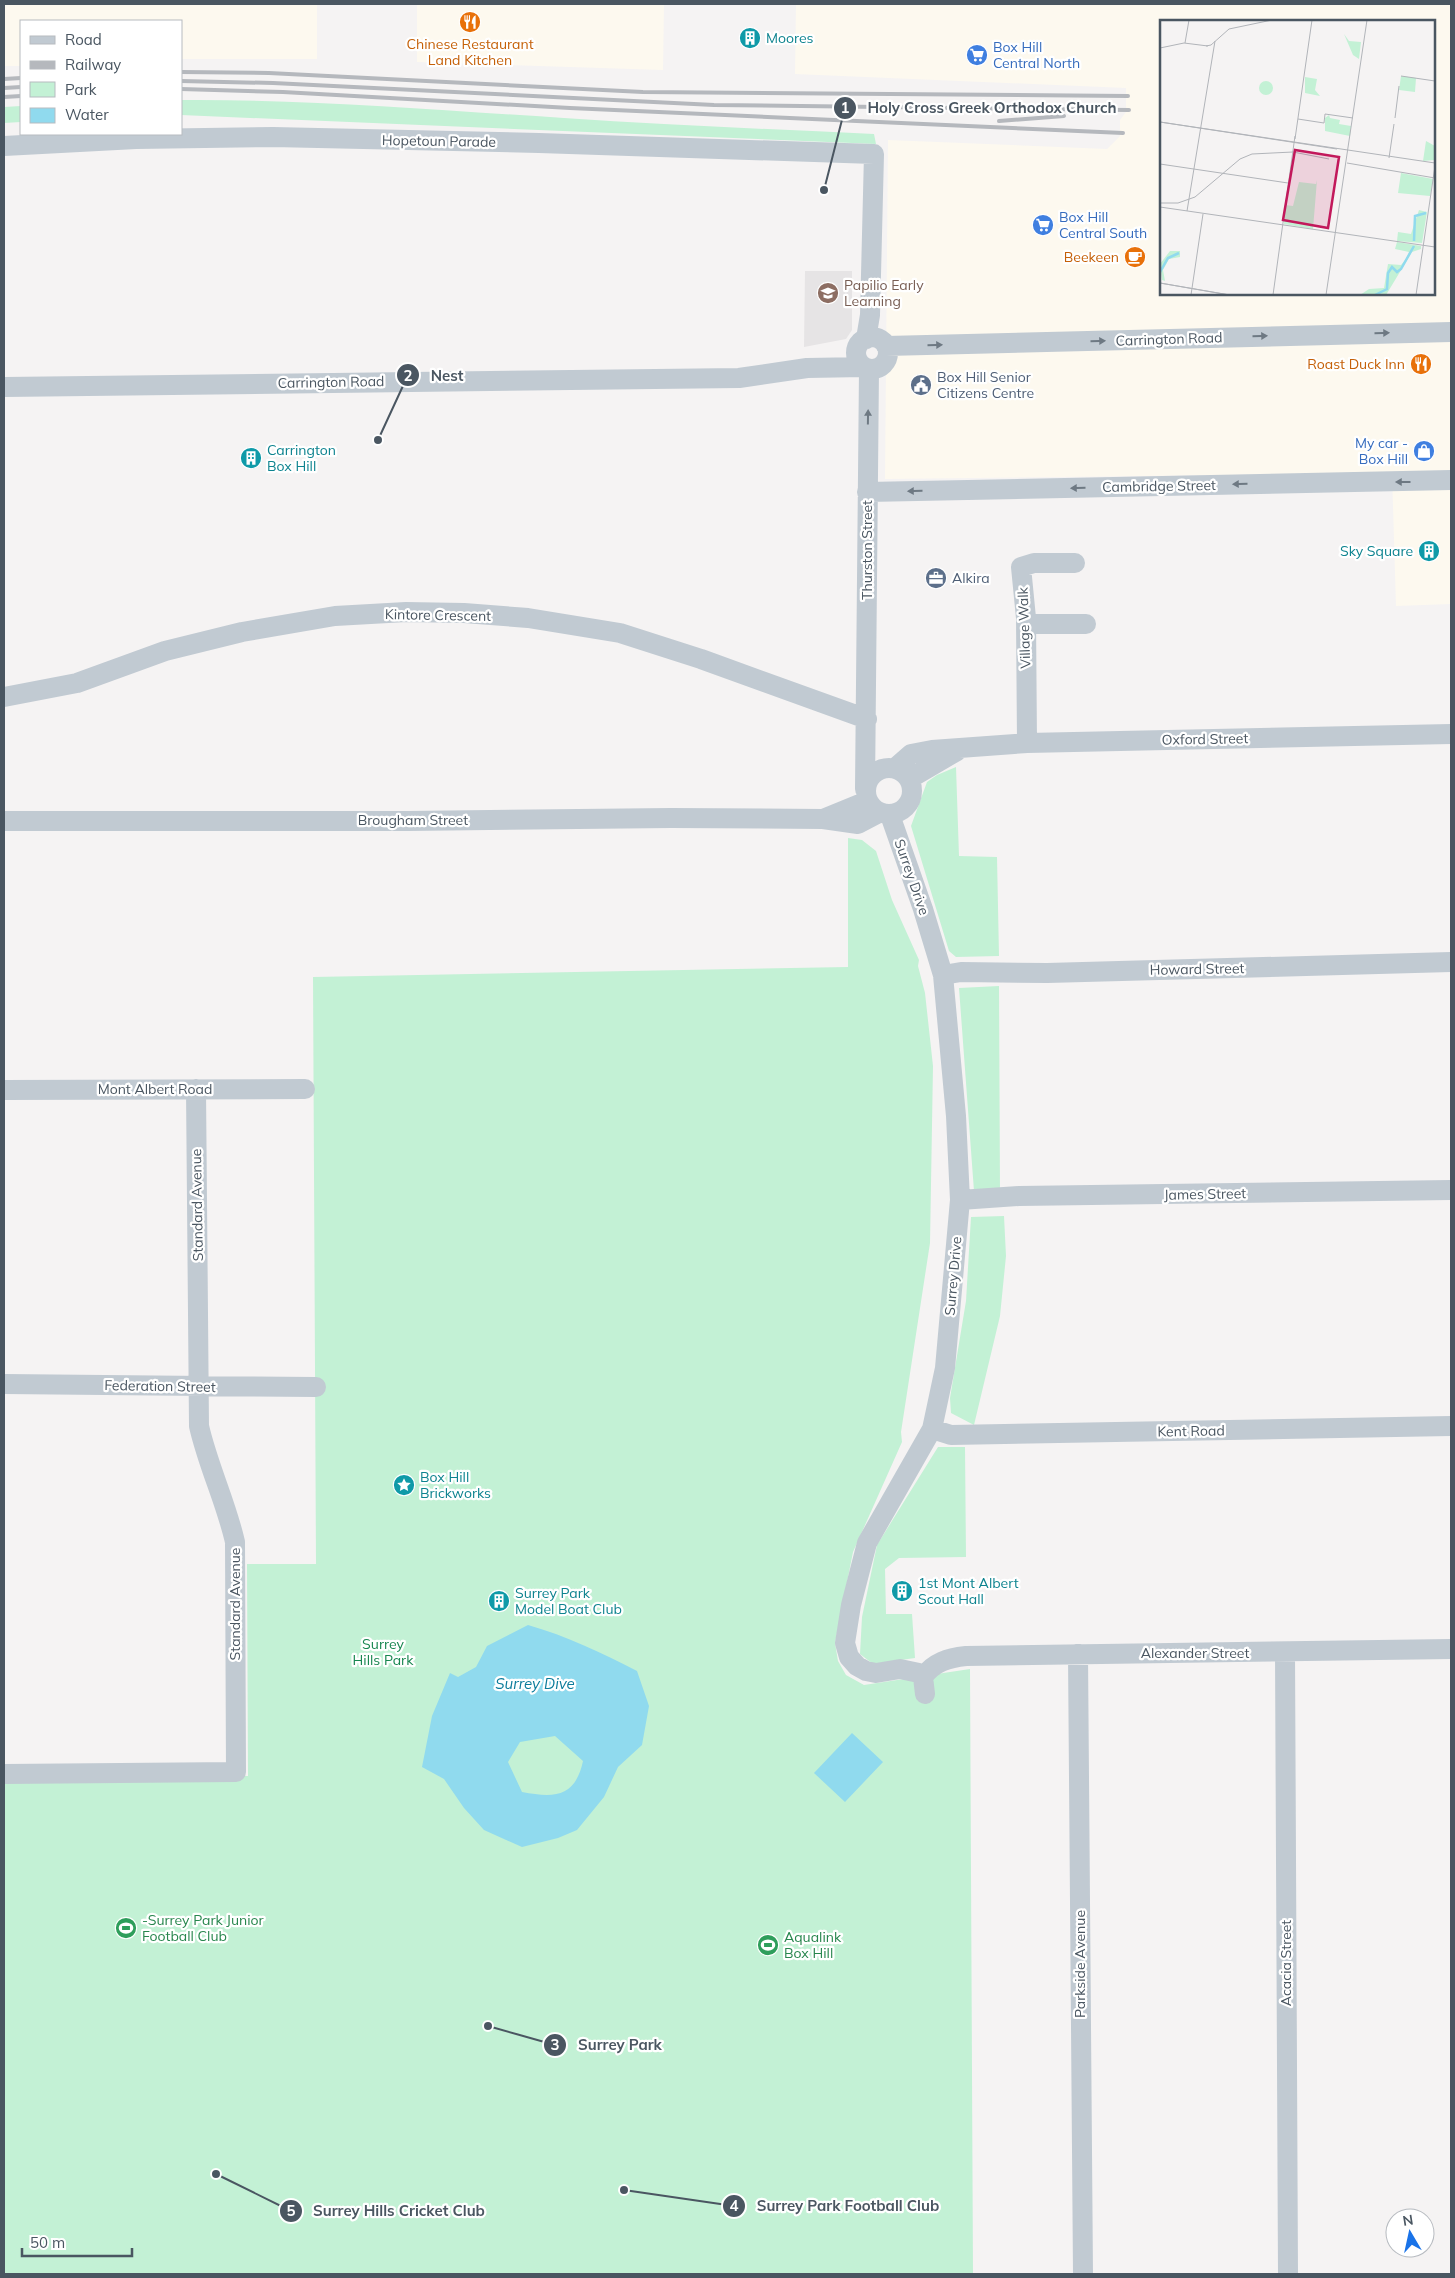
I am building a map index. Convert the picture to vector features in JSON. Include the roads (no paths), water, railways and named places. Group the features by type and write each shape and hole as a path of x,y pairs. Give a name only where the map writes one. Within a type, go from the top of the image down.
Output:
{"street":[{"name":"Hopetoun Parade","path":"4,146 136,139 273,137 549,143 874,154 871,343"},
{"name":"Carrington Road","path":"807,368 871,343 1451,332"},
{"path":"871,343 887,357 883,365 874,369 866,368 858,362 871,343"},
{"name":"Carrington Road","path":"4,387 739,378 807,368 866,368"},
{"name":"Thurston Street","path":"866,368 867,725 875,804"},
{"name":"Cambridge Street","path":"867,492 1451,480"},
{"name":"Village Walk","path":"1027,743 1026,624 1021,567 1034,563 1075,563"},
{"name":"Kintore Crescent","path":"4,697 77,683 165,651 242,632 335,616 406,612 464,613 528,618 620,633 701,659 867,725"},
{"path":"1026,624 1086,624"},
{"name":"Thurston Street","path":"867,725 879,754 898,772"},
{"name":"Oxford Street","path":"875,804 869,777 879,770 898,772 911,754 932,750 959,750 1027,743 1451,734"},
{"name":"Brougham Street","path":"4,821 823,818 858,824 875,804 906,808 913,794 898,772"},
{"name":"Surrey Drive","path":"875,804 923,909 943,975 956,1116 960,1200 945,1368 932,1429 867,1543 851,1605 845,1643 849,1657 857,1666 866,1671 876,1673 900,1669 920,1681 931,1667 940,1662"},
{"name":"Howard Street","path":"943,975 961,972 1047,973 1451,962"},
{"name":"Standard Avenue","path":"4,1774 236,1772 235,1542 229,1512 199,1426 196,1089"},
{"name":"Mont Albert Road","path":"4,1090 306,1089"},
{"name":"James Street","path":"960,1200 1029,1196 1451,1190"},
{"name":"Federation Street","path":"4,1384 316,1387"},
{"name":"Kent Road","path":"932,1429 951,1435 1451,1426"},
{"name":"Alexander Street","path":"940,1662 966,1656 1451,1650"},
{"name":"Acacia Street","path":"1285,1652 1288,2274"},
{"name":"Parkside Avenue","path":"1078,1654 1083,2274"}],"water":[{"name":"Surrey Dive","path":"528,1625 584,1645 637,1671 649,1706 642,1745 618,1767 604,1797 577,1830 558,1838 522,1847 484,1830 464,1808 444,1779 422,1767 432,1716 450,1673 458,1677 476,1667 487,1646","holes":["555,1736 583,1761 575,1782 569,1789 553,1795 522,1792 508,1762 520,1742"]},
{"path":"852,1733 883,1762 845,1802 814,1773"}],"railway":[{"path":"182,72 269,73 643,92 1128,96"},
{"path":"4,79 20,78"},
{"path":"182,81 273,83 714,105 1129,110"},
{"path":"4,88 20,87"},
{"path":"182,89 283,92 570,108 1123,133"},
{"path":"4,97 20,96"},
{"path":"999,121 1064,116"}],"place":[{"name":"Chinese Restaurant Land Kitchen","path":"470,22"},
{"name":"Moores","path":"750,38"},
{"name":"Box Hill Central North","path":"977,55"},
{"name":"Holy Cross Greek Orthodox Church","path":"824,190"},
{"name":"Box Hill Central South","path":"1043,225"},
{"name":"Beekeen","path":"1135,257"},
{"name":"Papilio Early Learning","path":"828,293"},
{"name":"Roast Duck Inn","path":"1421,364"},
{"name":"Box Hill Senior Citizens Centre","path":"921,385"},
{"name":"Nest","path":"378,440"},
{"name":"My car - Box Hill","path":"1424,451"},
{"name":"Carrington Box Hill","path":"251,458"},
{"name":"Sky Square","path":"1429,551"},
{"name":"Alkira","path":"936,578"},
{"name":"Box Hill Brickworks","path":"404,1485"},
{"name":"1st Mont Albert Scout Hall","path":"902,1591"},
{"name":"Surrey Park Model Boat Club","path":"499,1601"},
{"name":"-Surrey Park Junior Football Club","path":"126,1928"},
{"name":"Aqualink Box Hill","path":"768,1945"},
{"name":"Surrey Park","path":"488,2026"},
{"name":"Surrey Hills Cricket Club","path":"216,2174"},
{"name":"Surrey Park Football Club","path":"624,2190"}],"park label":[{"name":"Surrey Hills Park","path":"383,1652"}]}
